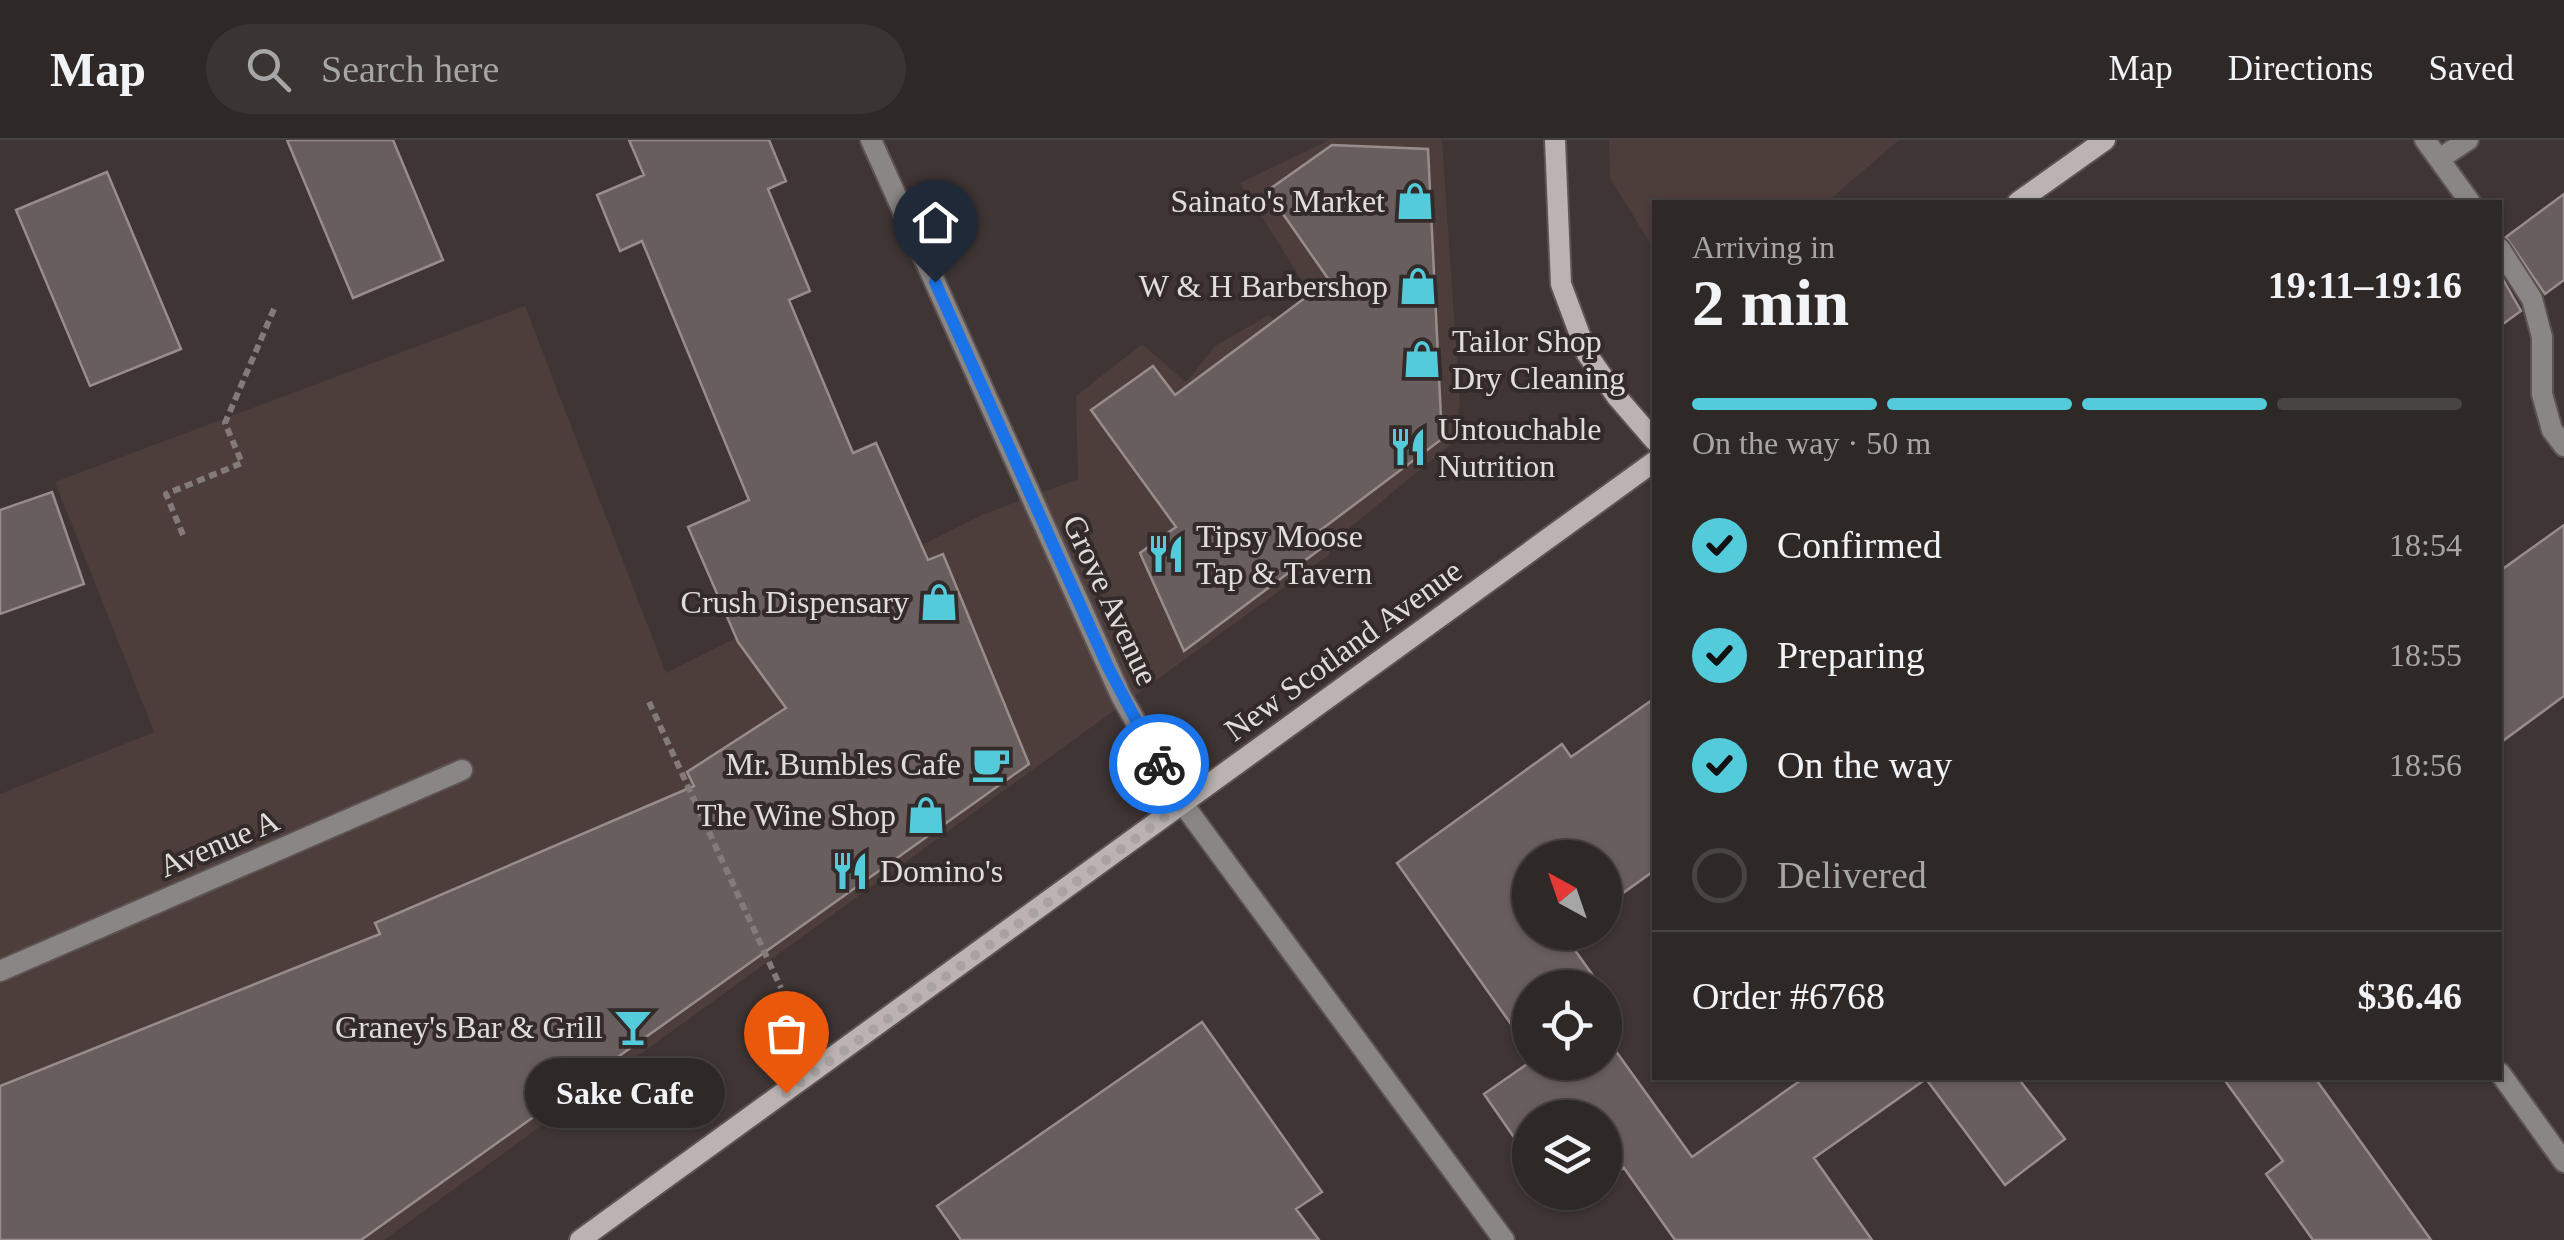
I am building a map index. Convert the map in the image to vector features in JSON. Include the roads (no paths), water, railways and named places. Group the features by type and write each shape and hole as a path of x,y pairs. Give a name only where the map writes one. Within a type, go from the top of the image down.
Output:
{"street":[{"name":"Grove Avenue","path":"871,140 1121,696 1183,804 1504,1240"},
{"path":"1555,140 1561,284 1586,354 1652,437"},
{"path":"2021,200 2105,140"},
{"path":"2425,140 2469,200"},
{"path":"2439,160 2468,140"},
{"path":"2502,252 2532,298 2542,336 2542,394 2552,430 2564,446"},
{"name":"New Scotland Avenue","path":"580,1240 1652,464"},
{"name":"Avenue A","path":"0,970 462,770"},
{"path":"2502,1076 2564,1162"}],"place":[{"name":"Sainato's Market","path":"1415,201"},
{"name":"W & H Barbershop","path":"1418,286"},
{"name":"Tailor Shop Dry Cleaning","path":"1422,359"},
{"name":"Untouchable Nutrition","path":"1408,447"},
{"name":"Tipsy Moose Tap & Tavern","path":"1166,554"},
{"name":"Crush Dispensary","path":"939,602"},
{"name":"Mr. Bumbles Cafe","path":"991,764"},
{"name":"The Wine Shop","path":"926,815"},
{"name":"Domino's","path":"850,871"},
{"name":"Graney's Bar & Grill","path":"633,1027"},
{"name":"Sake Cafe","path":"786,1093"}]}
